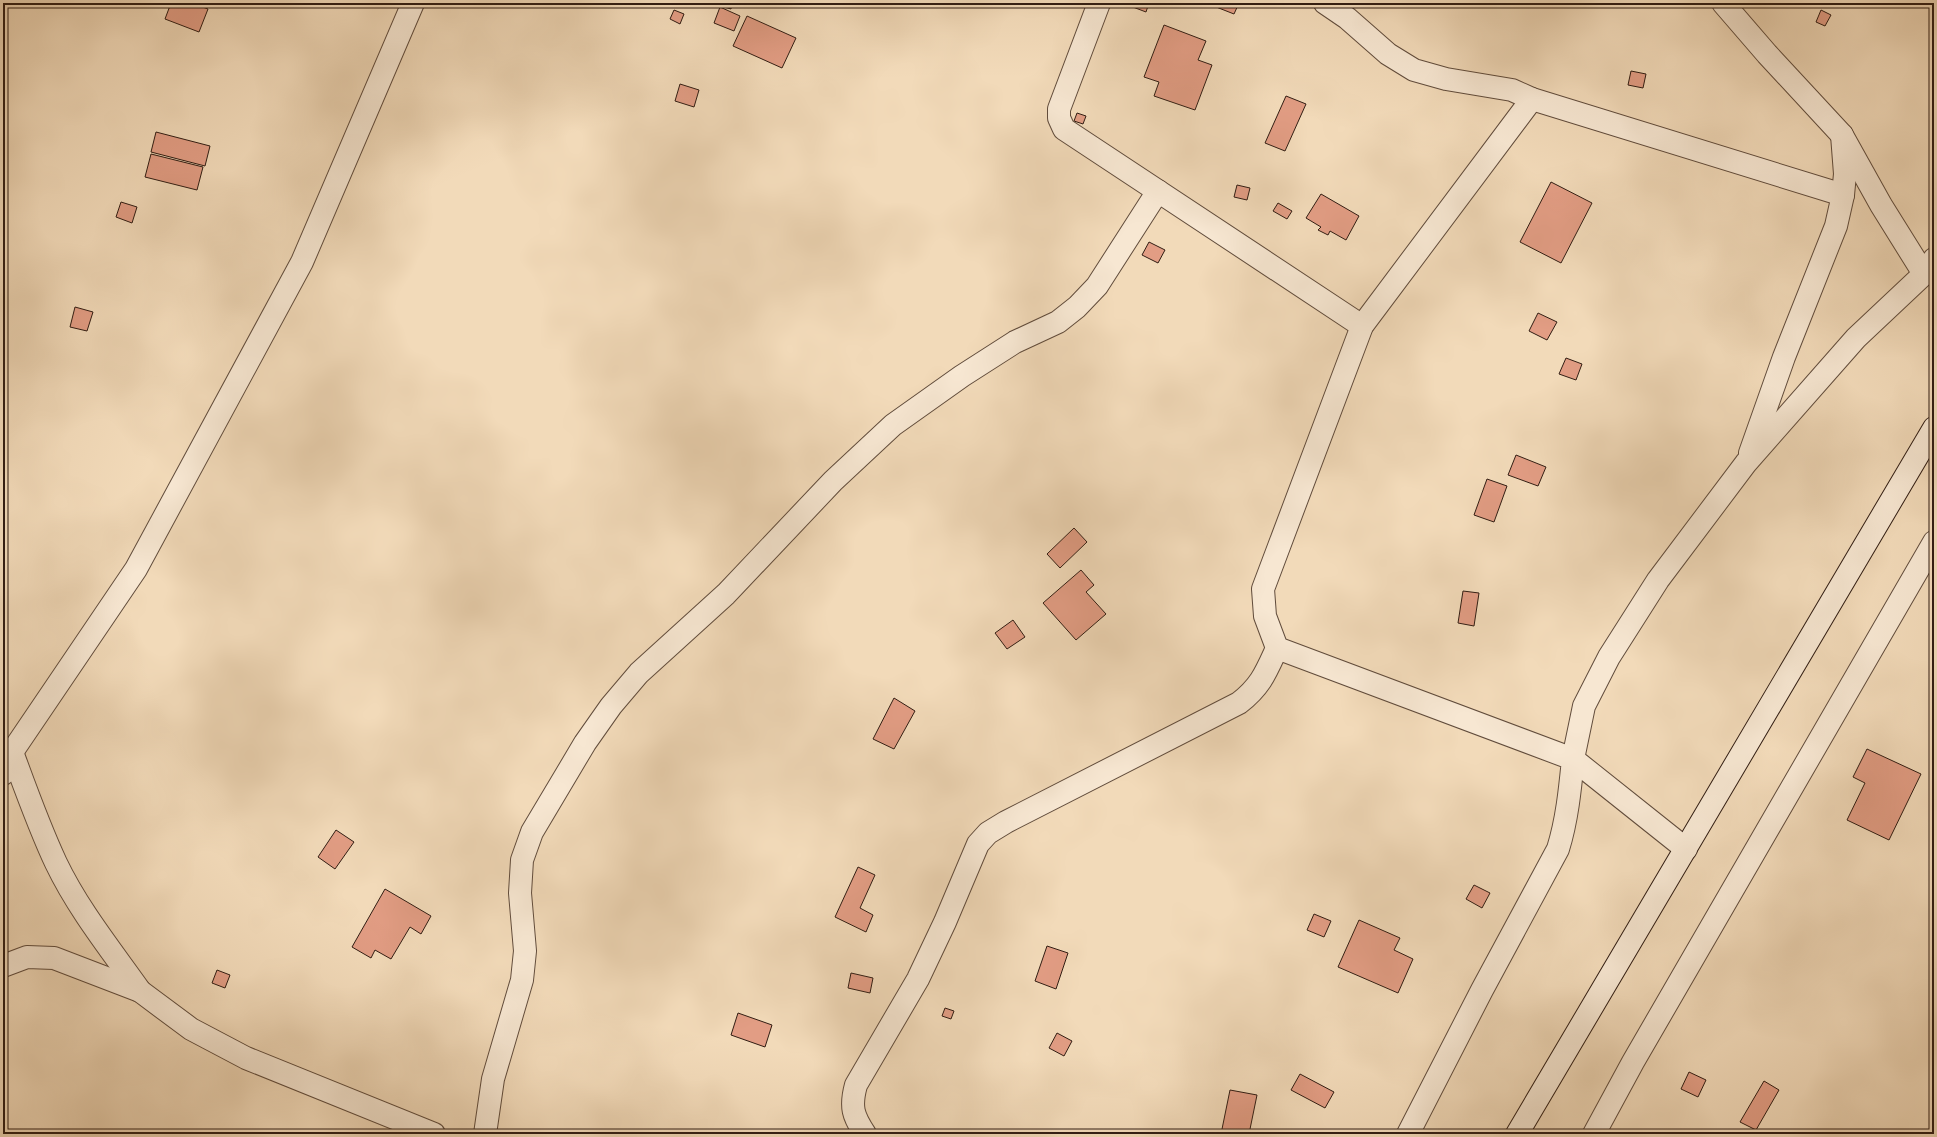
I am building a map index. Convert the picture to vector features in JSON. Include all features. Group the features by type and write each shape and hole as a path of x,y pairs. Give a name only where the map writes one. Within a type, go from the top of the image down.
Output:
{"street":[{"path":"3,774 12,752 136,569 298,269 413,3"},
{"path":"1099,3 1059,109 1059,118 1064,129 1362,326"},
{"path":"1325,3 1347,18 1388,54 1414,70 1446,79 1512,90 1532,99 1843,194"},
{"path":"1408,1134 1482,990 1558,849 1564,829 1570,797 1573,759 1584,706 1609,657 1658,580 1746,463 1856,338 1929,266 1882,205 1842,135 1767,54 1723,3"},
{"path":"865,1134 854,1118 852,1100 856,1085 918,979 945,922 978,844 988,833 1006,822 1239,703 1260,684 1278,648 1266,616 1263,589 1362,326 1532,99"},
{"path":"1746,463 1784,357 1836,226 1843,194 1845,174 1842,135"},
{"path":"485,1134 493,1079 522,980 525,951 520,893 522,860 532,832 585,743 611,706 639,673 726,594 833,481 893,424 962,376 1015,342 1058,322 1078,307 1097,286 1158,192"},
{"path":"1517,1134 1932,437"},
{"path":"1594,1134 1637,1055 1934,542"},
{"path":"1278,648 1573,759 1686,849"},
{"path":"12,752 42,832 57,865 94,926 140,991"},
{"path":"3,966 28,957 54,958 140,991 191,1029 246,1058 434,1134"}],"building":[{"path":"171,3 192,3 208,9 199,32 165,19"},
{"path":"718,3 732,3 731,9 717,5"},
{"path":"1125,3 1149,3 1146,12"},
{"path":"1206,3 1239,3 1234,14"},
{"path":"720,7 740,16 734,31 714,23"},
{"path":"674,10 684,14 680,24 670,19"},
{"path":"1821,10 1831,15 1825,26 1816,22"},
{"path":"747,16 796,38 782,68 733,46"},
{"path":"1164,25 1206,41 1198,60 1212,65 1195,110 1154,96 1159,82 1144,77"},
{"path":"1631,71 1646,74 1643,88 1628,85"},
{"path":"680,84 699,90 694,107 675,101"},
{"path":"1286,96 1306,104 1285,151 1265,143"},
{"path":"1077,113 1086,116 1083,124 1074,121"},
{"path":"156,132 210,146 205,166 151,152"},
{"path":"151,154 203,167 197,190 145,177"},
{"path":"1551,182 1592,203 1561,263 1520,242"},
{"path":"1237,185 1250,188 1247,200 1234,197"},
{"path":"1321,194 1359,216 1346,240 1330,231 1328,235 1318,230 1321,227 1306,218"},
{"path":"121,202 137,207 132,223 116,217"},
{"path":"1278,203 1292,211 1287,219 1273,211"},
{"path":"1149,242 1165,250 1158,263 1142,255"},
{"path":"75,307 93,312 87,331 70,327"},
{"path":"1538,313 1557,322 1547,340 1529,331"},
{"path":"1566,358 1582,364 1576,380 1559,374"},
{"path":"1516,455 1546,467 1538,486 1508,475"},
{"path":"1487,479 1507,486 1494,522 1474,515"},
{"path":"1074,528 1087,542 1060,568 1047,554"},
{"path":"1081,570 1094,585 1086,592 1106,614 1076,640 1043,603"},
{"path":"1463,591 1479,593 1474,626 1458,623"},
{"path":"1013,620 1025,637 1007,649 995,633"},
{"path":"894,698 915,711 894,749 873,739"},
{"path":"1867,749 1921,774 1889,840 1847,820 1865,783 1853,777"},
{"path":"336,830 354,842 335,869 318,857"},
{"path":"858,867 875,875 860,908 873,915 866,932 835,917"},
{"path":"1474,885 1490,893 1482,908 1466,899"},
{"path":"385,889 431,916 421,934 410,927 391,959 375,950 371,958 352,947"},
{"path":"1314,914 1331,921 1324,937 1307,930"},
{"path":"1359,920 1400,938 1394,950 1413,959 1398,993 1338,967"},
{"path":"1047,946 1068,953 1056,989 1035,981"},
{"path":"217,970 230,975 225,988 212,983"},
{"path":"851,973 873,978 870,993 848,988"},
{"path":"945,1008 954,1011 951,1019 942,1016"},
{"path":"738,1013 772,1025 765,1047 731,1035"},
{"path":"1057,1033 1072,1041 1064,1056 1049,1048"},
{"path":"1689,1072 1706,1080 1698,1097 1681,1089"},
{"path":"1300,1074 1334,1092 1325,1108 1291,1090"},
{"path":"1764,1081 1779,1090 1756,1130 1740,1122"},
{"path":"1230,1090 1257,1095 1249,1134 1221,1134"}]}
